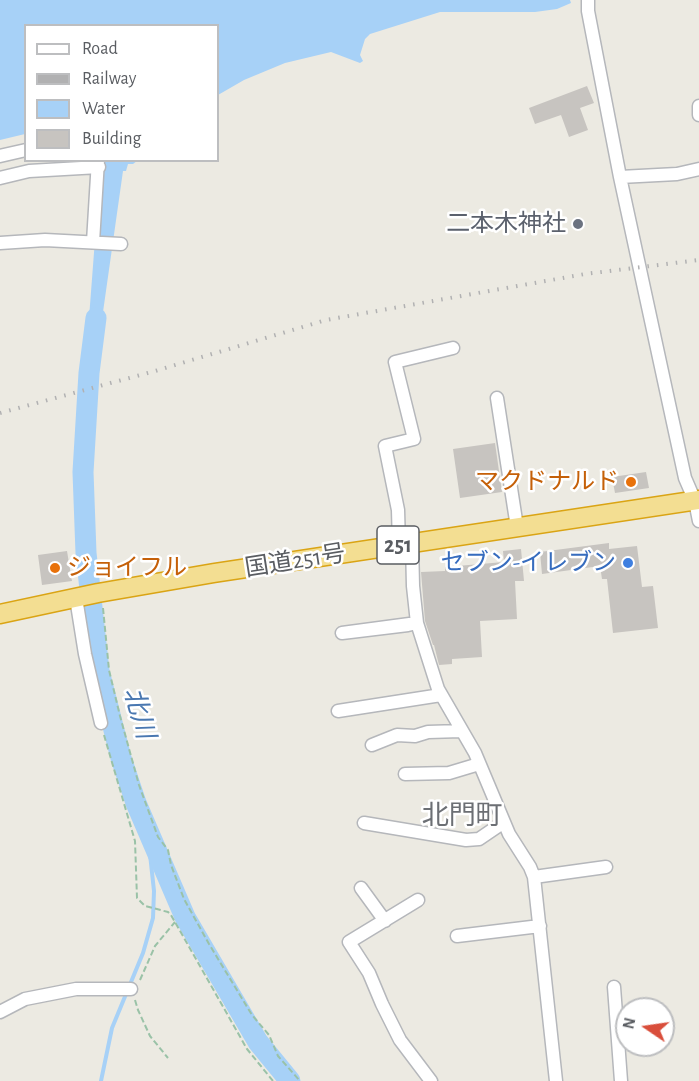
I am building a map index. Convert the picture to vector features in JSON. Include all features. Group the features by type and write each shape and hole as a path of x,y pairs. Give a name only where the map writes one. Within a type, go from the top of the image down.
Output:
{"highway":[{"name":"国道251号","path":"0,614 89,595 214,573 698,502"}],"street":[{"path":"588,0 588,11 639,268 685,478 698,502 699,521"},
{"path":"699,106 699,115"},
{"path":"0,156 24,150"},
{"path":"0,178 29,171 99,164 94,242"},
{"path":"620,177 677,174 699,169"},
{"path":"0,243 45,240 121,244"},
{"path":"453,348 395,362 414,439 385,446 406,544 417,623 441,695 479,764 504,822 534,877 556,1081"},
{"path":"497,398 517,527"},
{"path":"89,595 85,654 101,723"},
{"path":"417,623 408,625 342,633 385,627 417,623"},
{"path":"338,711 441,695"},
{"path":"372,745 397,735 415,736 428,732 462,731"},
{"path":"405,774 449,773 479,764"},
{"path":"364,823 466,840 479,839 504,822"},
{"path":"534,877 606,867"},
{"path":"361,888 385,921"},
{"path":"418,900 349,942 369,974 400,1040 431,1081"},
{"path":"457,936 540,926"},
{"path":"614,987 621,1081"},
{"path":"0,1012 25,999 76,989 132,990"}],"path":[{"path":"89,595 104,633 109,670 139,785 158,837 168,850 171,865 184,898 252,1015 269,1035 278,1056 300,1081"},
{"path":"101,723 135,841 136,895 142,903 168,912 247,1049 273,1081"},
{"path":"168,1058 150,1036 132,990 155,946 175,922"}],"water":[{"path":"0,0 570,0 571,3 557,9 535,12 440,12 370,34 365,39 360,55 363,61 360,63 331,52 285,63 244,80 219,94 219,24 24,24 24,134 0,140"},
{"path":"101,162 136,162 128,164 126,171 123,171 102,319 89,318"}],"building":[{"path":"587,86 594,103 580,108 588,130 569,137 561,115 535,124 529,108"},
{"path":"495,443 502,492 460,498 453,449"},
{"path":"646,472 649,488 615,493 612,477"},
{"path":"609,543 609,549 637,546 642,587 653,586 658,628 613,633 607,579 602,579 600,566 542,574 540,552"},
{"path":"521,549 524,581 515,581 517,619 480,621 482,657 452,659 452,664 439,665 425,621 421,572 445,571 445,567 504,562 503,551"},
{"name":"ジョイフル","path":"67,551 72,581 42,585 38,555"}],"waterway":[{"name":"北川","path":"96,318 89,373 83,472 86,553 99,671 121,758 136,803 185,917 258,1042 290,1081"},
{"path":"101,1081 112,1028 143,953 153,918 154,891 150,854 152,843"}],"railway":[{"path":"0,413 155,371 326,320 585,274 699,260"}],"place":[{"name":"二本木神社","path":"578,224"},
{"name":"マクドナルド","path":"631,482"},
{"name":"セブン-イレブン","path":"628,563"},
{"name":"ジョイフル","path":"55,568"}],"district":[{"name":"北門町","path":"462,816"}]}
